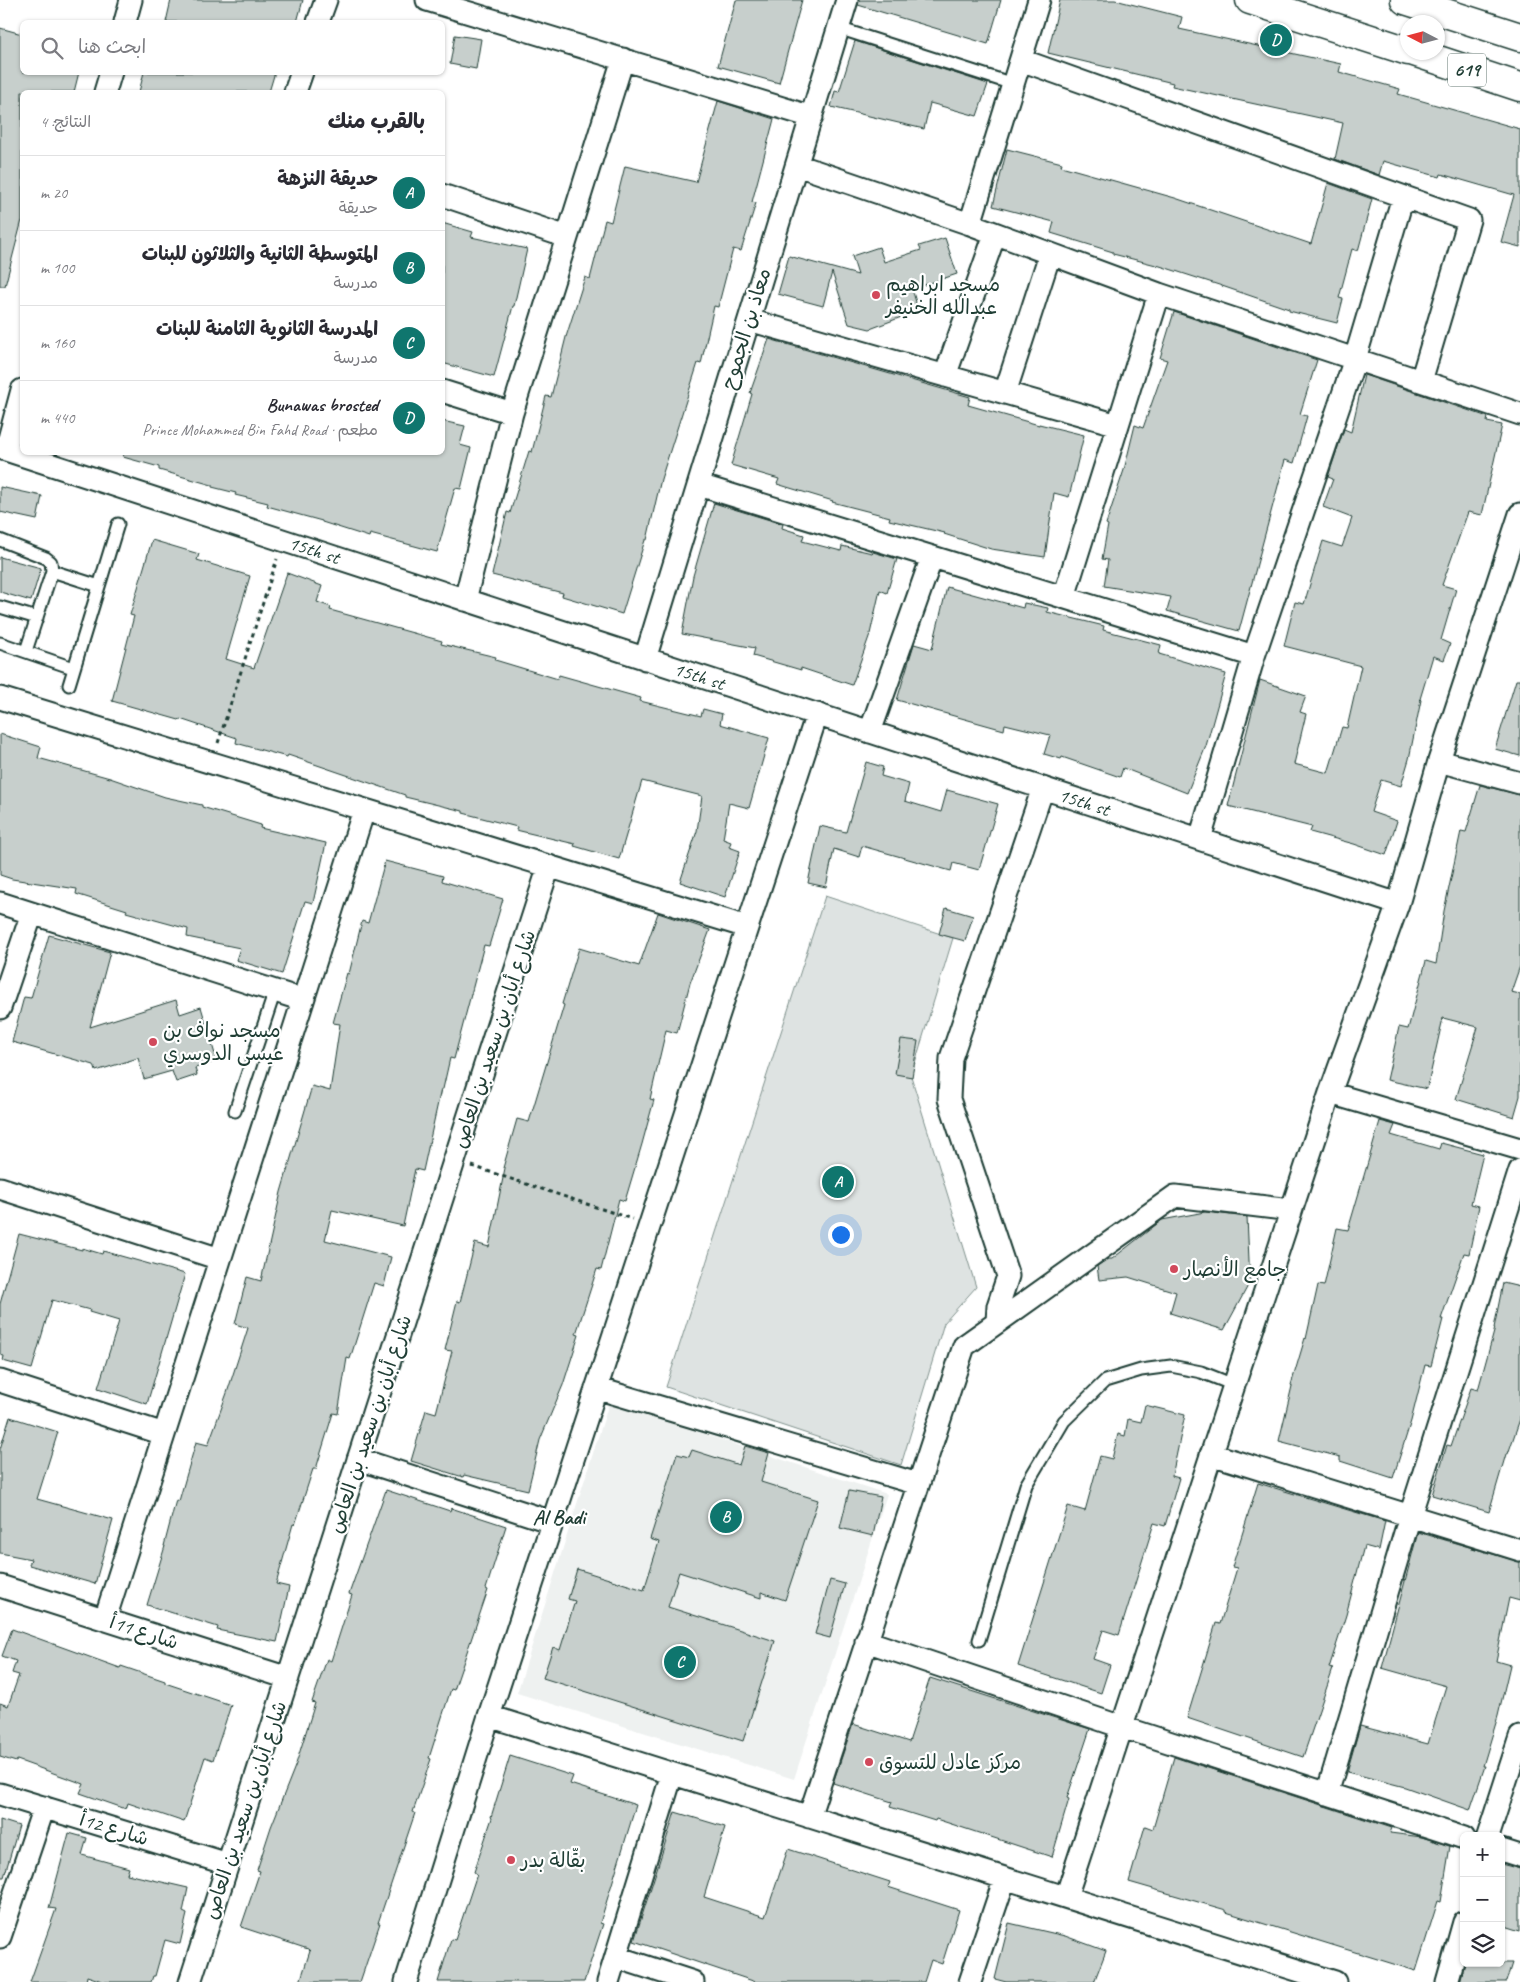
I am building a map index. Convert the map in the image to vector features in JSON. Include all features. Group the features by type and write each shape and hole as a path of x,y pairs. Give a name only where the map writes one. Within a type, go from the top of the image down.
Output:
{"highway":[{"path":"1250,0 1400,47"},
{"name":"619","path":"1405,0 1520,38"},
{"name":"619","path":"1438,60 1520,87"}],"street":[{"path":"126,20 131,0"},
{"path":"319,20 326,0"},
{"path":"427,0 812,117"},
{"name":"معاذ بن الجموح","path":"646,659 847,0"},
{"path":"970,224 1039,0"},
{"path":"465,600 512,413 623,59"},
{"path":"1021,60 1469,220 1420,381"},
{"path":"106,90 110,75"},
{"path":"296,90 301,75"},
{"path":"797,165 970,224 1159,294 1520,414"},
{"path":"445,196 567,237"},
{"path":"1200,840 1254,656 1355,359 1403,197"},
{"path":"945,376 995,234"},
{"path":"1005,393 1050,254"},
{"path":"1064,597 1159,294"},
{"path":"749,320 1118,425"},
{"path":"445,392 512,413"},
{"path":"3,449 20,396"},
{"name":"15th st","path":"3,449 20,455"},
{"name":"15th st","path":"21,455 1398,904"},
{"path":"699,485 1254,656"},
{"path":"1066,1897 1330,1093 1398,904 1439,761 1520,514"},
{"path":"870,732 932,557"},
{"path":"0,698 747,927"},
{"path":"406,1982 489,1716 816,714"},
{"path":"1439,761 1520,783"},
{"path":"997,1320 998,1306 1008,1276 949,1098 952,1058 1043,788"},
{"path":"105,1619 364,810"},
{"name":"شارع أبان بن سعيد بن العاص","path":"190,1982 549,866"},
{"path":"0,903 303,1000"},
{"path":"0,1008 32,913"},
{"path":"1330,1093 1520,1149"},
{"path":"1327,1794 1410,1516 1520,1170"},
{"path":"0,1188 220,1259"},
{"path":"809,1817 964,1346 997,1320 1175,1196 1291,1210"},
{"path":"0,1381 164,1434"},
{"path":"596,1388 918,1484"},
{"path":"1211,1454 1520,1550"},
{"path":"358,1459 552,1522"},
{"name":"شارع 11أ","path":"0,1586 288,1678"},
{"path":"866,1642 1460,1837"},
{"path":"489,1716 1332,1982"},
{"path":"1489,1832 1520,1737"},
{"path":"608,1982 672,1774"},
{"name":"شارع 12أ","path":"0,1794 228,1864"},
{"path":"0,1936 44,1807"},
{"path":"1505,1851 1520,1856"},
{"path":"970,1982 1005,1878"},
{"path":"1447,1982 1460,1936"},
{"path":"616,1957 693,1982"}],"lane":[{"path":"838,28 1013,84"},
{"path":"68,685 118,524"},
{"path":"0,540 46,558 51,562 52,571 26,651"},
{"path":"52,571 99,586"},
{"path":"0,607 37,618"},
{"path":"0,643 73,668"},
{"path":"235,1111 274,991"},
{"path":"979,1640 1026,1485 1064,1421 1105,1381 1141,1370 1171,1366 1200,1372 1234,1386"}],"path":[{"path":"211,763 283,540"},
{"path":"454,1161 649,1225"}],"shaded area":[{"path":"825,896 953,938 911,1076 976,1287 944,1323 901,1465 666,1387"},
{"path":"609,1403 887,1494 794,1779 517,1693"}],"building":[{"path":"171,0 303,0 298,20 166,20"},
{"path":"736,0 802,0 779,83 718,66"},
{"path":"859,0 1001,0 988,44 858,5"},
{"path":"1060,0 1115,0 1182,17 1179,29 1341,64 1339,72 1400,89 1398,94 1520,129 1520,247 1501,242 1514,195 1441,174 1440,177 1383,161 1379,175 1335,159 1343,123 1172,86 1173,83 1048,53"},
{"path":"0,28 20,33 20,75 78,75 74,90 20,90 20,228 5,286 0,286"},
{"path":"455,35 481,39 476,69 450,64"},
{"path":"855,41 988,84 977,116 930,103 924,129 831,107 835,91 839,92"},
{"path":"143,75 274,75 270,90 140,90"},
{"path":"718,101 774,119 752,202 756,203 741,251 733,249 718,307 714,306 701,364 698,363 661,479 647,540 645,540 622,614 562,596 563,593 492,575 507,512 510,513 529,451 532,452 546,396 551,397 566,337 585,277 590,279 605,220 611,222 625,166 696,182"},
{"path":"1007,149 1062,163 1061,166 1175,198 1311,244 1328,183 1372,199 1358,251 1352,249 1339,298 1343,299 1337,323 1289,311 1289,309 1219,285 1160,266 1113,254 1113,252 1051,233 1054,222 993,206"},
{"path":"445,224 473,232 471,237 527,249 514,306 494,377 445,364"},
{"path":"945,238 957,274 912,289 916,302 912,313 870,329 849,324 832,272 823,306 778,294 789,256 858,275 852,256 879,247 884,262 921,250 919,246"},
{"path":"1174,312 1317,360 1300,414 1307,416 1294,463 1285,460 1239,631 1167,611 1171,597 1104,586 1108,560 1102,559 1108,525 1106,524 1124,470 1135,425 1143,428 1167,360 1160,358"},
{"path":"769,339 970,397 968,405 1039,425 1084,435 1069,497 1054,493 1045,557 991,549 945,533 889,520 890,517 832,502 777,484 779,479 731,465 752,394 750,393"},
{"path":"1364,375 1488,417 1487,422 1502,425 1482,515 1468,512 1442,585 1456,589 1441,640 1450,644 1444,660 1433,656 1420,699 1409,759 1401,786 1381,780 1371,812 1397,821 1386,855 1310,832 1312,827 1228,806 1260,680 1306,696 1300,712 1306,714 1294,764 1328,773 1342,727 1347,728 1361,666 1284,646 1295,602 1304,604 1323,541 1342,547 1352,518 1323,507 1333,479 1328,477 1344,429 1351,432"},
{"path":"445,422 465,426 460,445 471,448 461,489 455,488 437,552 370,534 369,537 322,521 267,506 268,503 235,495 236,493 212,487 212,485 159,470 159,467 123,457 123,455 445,455"},
{"path":"0,487 42,496 37,520 0,512"},
{"path":"714,503 783,524 782,528 804,535 802,541 841,551 842,546 897,559 887,593 880,590 870,634 852,685 801,668 801,670 753,656 755,648 682,634 693,576"},
{"path":"152,540 199,554 197,560 250,576 226,659 254,668 287,573 322,586 317,602 331,607 330,610 442,641 441,644 496,657 495,660 558,679 559,675 641,698 640,701 701,716 703,709 722,714 720,724 769,738 749,808 729,803 723,839 731,842 729,847 740,851 725,897 680,882 697,831 702,796 642,781 619,859 574,846 575,844 516,830 517,827 463,813 463,811 405,797 405,795 288,755 287,757 236,743 237,738 180,719 112,701 134,616 130,615"},
{"path":"0,557 41,568 31,601 0,592"},
{"path":"947,587 1023,608 1024,603 1048,608 1047,612 1104,626 1103,630 1161,645 1159,654 1226,674 1206,746 1187,793 1123,768 1120,777 1062,757 1061,759 1044,754 1050,735 1005,724 1004,730 897,700 914,644 932,649"},
{"path":"1516,680 1520,680 1520,756 1495,749"},
{"path":"0,734 41,747 38,758 110,778 165,797 202,805 202,807 261,825 260,828 326,843 313,903 305,901 282,974 236,960 240,948 187,937 188,929 126,912 127,910 76,894 77,889 12,879 0,875"},
{"path":"866,762 883,767 881,776 909,784 905,801 941,812 947,790 998,804 979,870 953,863 951,871 862,846 859,857 834,849 826,887 808,883 820,826 846,832"},
{"path":"1480,785 1520,795 1520,966 1511,992 1520,994 1520,1096 1514,1117 1456,1099 1478,1027 1443,1018 1427,1089 1387,1080 1399,1027 1408,1029 1426,961 1436,964 1444,911 1461,831 1466,832"},
{"path":"385,861 443,876 442,881 503,899 489,946 484,945 454,1059 450,1058 443,1089 441,1089 423,1171 415,1169 403,1226 332,1210 325,1240 391,1257 384,1286 374,1283 350,1359 347,1358 338,1414 333,1413 316,1469 313,1469 295,1525 293,1524 276,1584 289,1587 277,1642 217,1630 218,1627 147,1605 165,1546 176,1500 179,1501 196,1442 208,1445 248,1328 235,1324 247,1277 261,1281 281,1192 312,1086 330,1091 340,1024 333,1023 347,973 349,974 362,921 368,923"},
{"path":"946,908 973,916 965,941 939,934"},
{"path":"658,913 710,930 690,983 677,1033 666,1030 650,1099 654,1100 625,1201 619,1199 601,1270 597,1269 576,1334 579,1335 563,1385 540,1440 528,1490 464,1475 463,1477 411,1461 426,1410 436,1413 452,1351 445,1350 457,1301 460,1302 475,1243 489,1247 505,1168 503,1168 517,1119 529,1122 579,948 639,966"},
{"path":"49,935 110,952 90,1027 176,1000 180,1014 201,1007 217,1061 195,1068 197,1075 176,1082 172,1071 144,1079 138,1058 96,1071 94,1065 12,1042 24,997 31,998"},
{"path":"901,1039 918,1041 912,1077 895,1074"},
{"path":"1380,1121 1395,1125 1391,1135 1439,1149 1441,1143 1483,1154 1471,1204 1479,1206 1469,1254 1464,1253 1441,1319 1443,1319 1431,1366 1425,1365 1411,1421 1393,1478 1340,1461 1340,1457 1279,1441 1291,1385 1306,1339 1318,1285 1324,1286 1337,1228 1348,1230"},
{"name":"جامع الأنصار","path":"1205,1212 1247,1217 1250,1282 1224,1330 1170,1313 1176,1292 1128,1277 1099,1280 1097,1266 1108,1259 1112,1259 1162,1220"},
{"path":"19,1234 82,1250 82,1248 102,1254 103,1251 185,1274 147,1404 98,1388 119,1321 89,1312 90,1310 52,1300 32,1369 3,1361 4,1356 0,1355 0,1304"},
{"path":"1503,1283 1520,1287 1520,1419 1508,1454 1506,1454 1489,1512 1432,1495 1447,1445 1451,1446 1471,1388 1478,1390 1495,1328"},
{"path":"1145,1405 1185,1415 1172,1476 1179,1478 1165,1526 1154,1523 1119,1635 1103,1630 1093,1659 1110,1665 1101,1693 1018,1666 1068,1506 1085,1511 1100,1456 1112,1459 1118,1434 1125,1436 1128,1419 1141,1422"},
{"path":"10,1417 58,1432 37,1499 113,1520 95,1584 29,1565 31,1559 0,1553 0,1449"},
{"path":"745,1446 769,1453 761,1482 818,1500 785,1600 761,1592 761,1598 679,1572 668,1607 775,1641 743,1741 543,1678 553,1647 560,1650 575,1601 568,1599 577,1569 644,1590 659,1542 650,1539 677,1454 689,1457 692,1450 739,1465"},
{"path":"1258,1483 1385,1521 1379,1550 1364,1546 1346,1615 1329,1668 1333,1669 1303,1757 1187,1718 1216,1623 1220,1624 1237,1568 1232,1567"},
{"path":"386,1490 450,1511 451,1508 506,1526 486,1589 488,1590 454,1690 451,1689 429,1758 431,1759 413,1812 415,1813 360,1982 300,1982 310,1951 308,1949 241,1927 260,1871 257,1870 271,1827 296,1764 315,1703 312,1702 327,1659 331,1661 352,1595 349,1594"},
{"path":"849,1491 881,1497 873,1536 840,1528"},
{"path":"1418,1532 1520,1562 1520,1601 1509,1598 1496,1661 1510,1665 1498,1716 1483,1766 1485,1766 1470,1810 1405,1787 1347,1772 1360,1726 1428,1744 1446,1686 1382,1668"},
{"path":"830,1580 845,1584 830,1638 815,1634"},
{"path":"12,1629 231,1705 213,1760 205,1757 184,1822 128,1803 126,1809 80,1793 84,1784 17,1760 16,1762 0,1757 0,1703 8,1706 19,1675 12,1673 16,1661 2,1656"},
{"path":"930,1678 1090,1729 1067,1798 1069,1799 1052,1857 936,1819 935,1821 890,1807 892,1802 833,1783 853,1724 909,1742"},
{"path":"510,1756 573,1776 570,1784 636,1805 600,1923 603,1924 584,1982 438,1982 451,1939 455,1940 477,1874 474,1872"},
{"path":"1174,1757 1392,1828 1390,1833 1422,1837 1450,1846 1441,1902 1438,1901 1416,1971 1226,1912 1226,1910 1129,1882 1145,1826 1153,1829"},
{"path":"675,1812 725,1827 704,1897 765,1917 788,1849 890,1882 888,1887 959,1910 942,1964 931,1960 924,1982 756,1982 634,1941"},
{"path":"0,1820 19,1826 4,1877 0,1877"},
{"path":"69,1833 87,1838 82,1855 129,1868 127,1874 188,1888 183,1912 187,1914 180,1944 165,1940 155,1976 153,1976 151,1982 105,1982 87,1976 86,1982 30,1982 56,1909 49,1908"},
{"path":"1505,1865 1520,1869 1520,1931 1505,1926"},
{"path":"1009,1923 1065,1936 1106,1951 1094,1982 1006,1982 995,1979"},
{"path":"1505,1963 1512,1963 1506,1982 1460,1982 1464,1967 1505,1967"}],"place":[{"name":"Bunawas brosted","path":"1276,40"},
{"name":"مسجد ابراهيم عبدالله الخنيفر","path":"876,295"},
{"name":"مسجد نواف بن عيسى الدوسري","path":"153,1042"},
{"name":"حديقة النزهة","path":"838,1182"},
{"name":"جامع الأنصار","path":"1174,1269"},
{"name":"المتوسطة الثانية والثلاثون للبنات","path":"726,1517"},
{"name":"المدرسة الثانوية الثامنة للبنات","path":"680,1662"},
{"name":"مركز عادل للتسوق","path":"869,1762"},
{"name":"بقّالة بدر","path":"511,1860"}],"district":[{"name":"Al Badi","path":"559,1517"}]}
